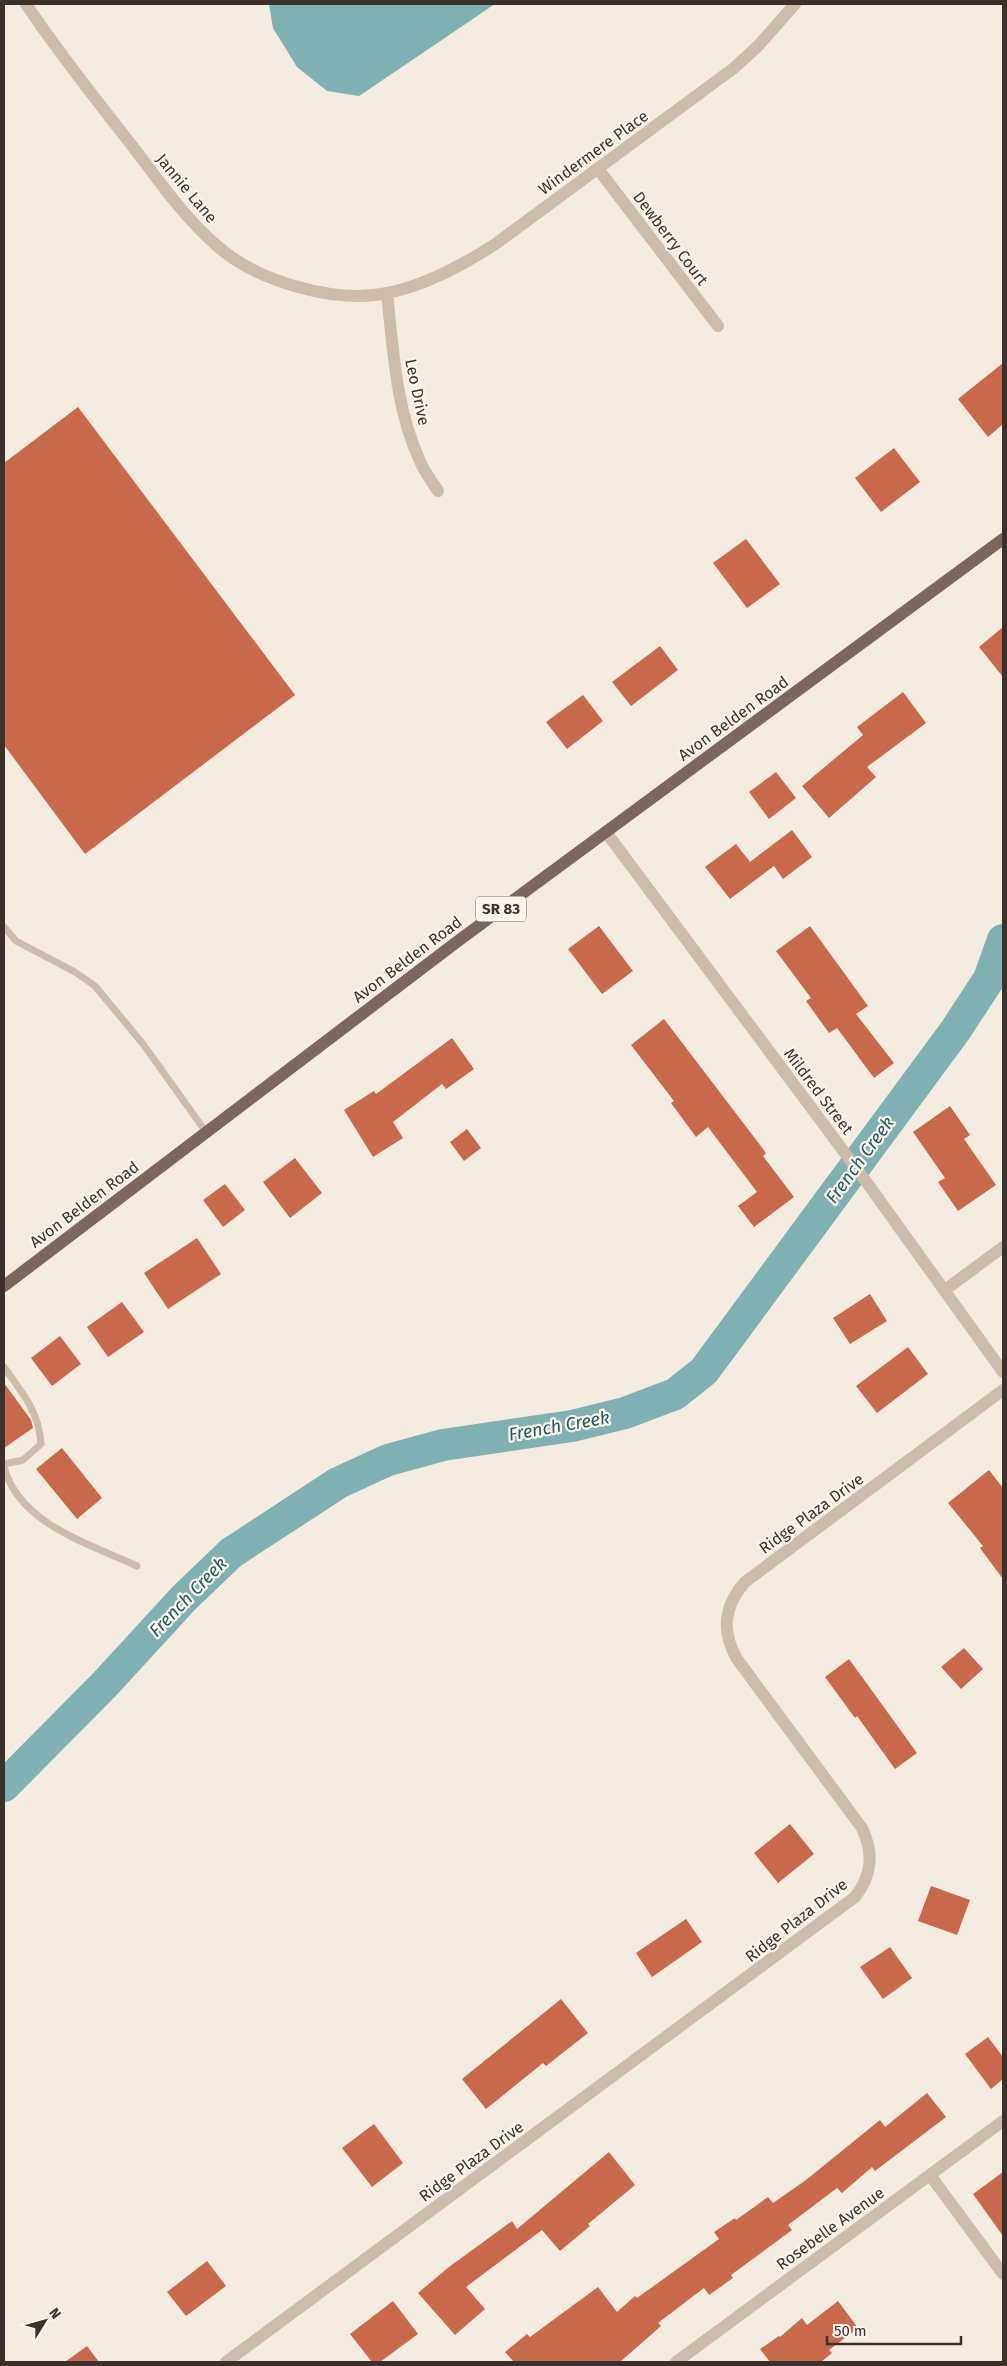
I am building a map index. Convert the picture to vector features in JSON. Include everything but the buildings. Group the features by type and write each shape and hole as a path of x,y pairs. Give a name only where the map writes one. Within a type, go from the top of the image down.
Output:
{"main road":[{"name":"Avon Belden Road","path":"4,1286 606,832 1003,539"}],"street":[{"name":"Jannie Lane","path":"26,4 89,90 191,222 216,246 240,264 267,277 295,285 358,296 387,293"},
{"name":"Windermere Place","path":"387,293 425,282 463,264 494,245 734,68 758,46 795,4"},
{"name":"Dewberry Court","path":"598,169 718,326"},
{"name":"Leo Drive","path":"387,293 396,369 408,429 420,462 438,490"},
{"name":"Mildred Street","path":"606,832 865,1180 1003,1372"},
{"path":"945,1290 1003,1247"},
{"name":"Ridge Plaza Drive","path":"226,2362 855,1897 864,1886 869,1872 871,1857 868,1842 862,1828 737,1659 729,1645 726,1631 728,1606 735,1593 745,1582 1003,1390"},
{"name":"Rosebelle Avenue","path":"676,2362 1003,2121"},
{"path":"930,2175 1003,2274"}],"lane":[{"path":"4,927 16,941 75,972 95,986 143,1044 206,1132"},
{"path":"4,1367 33,1408 40,1429 41,1444 23,1460 4,1466 8,1482 24,1503 36,1514 80,1541 137,1566"}],"water":[{"path":"269,4 495,4 359,96 327,91 297,67 273,28"}],"waterway":[{"name":"French Creek","path":"4,1786 105,1684 184,1598 231,1553 338,1483 388,1460 443,1445 572,1426 625,1413 675,1394 704,1371 955,1031 989,979 1003,940"}]}
